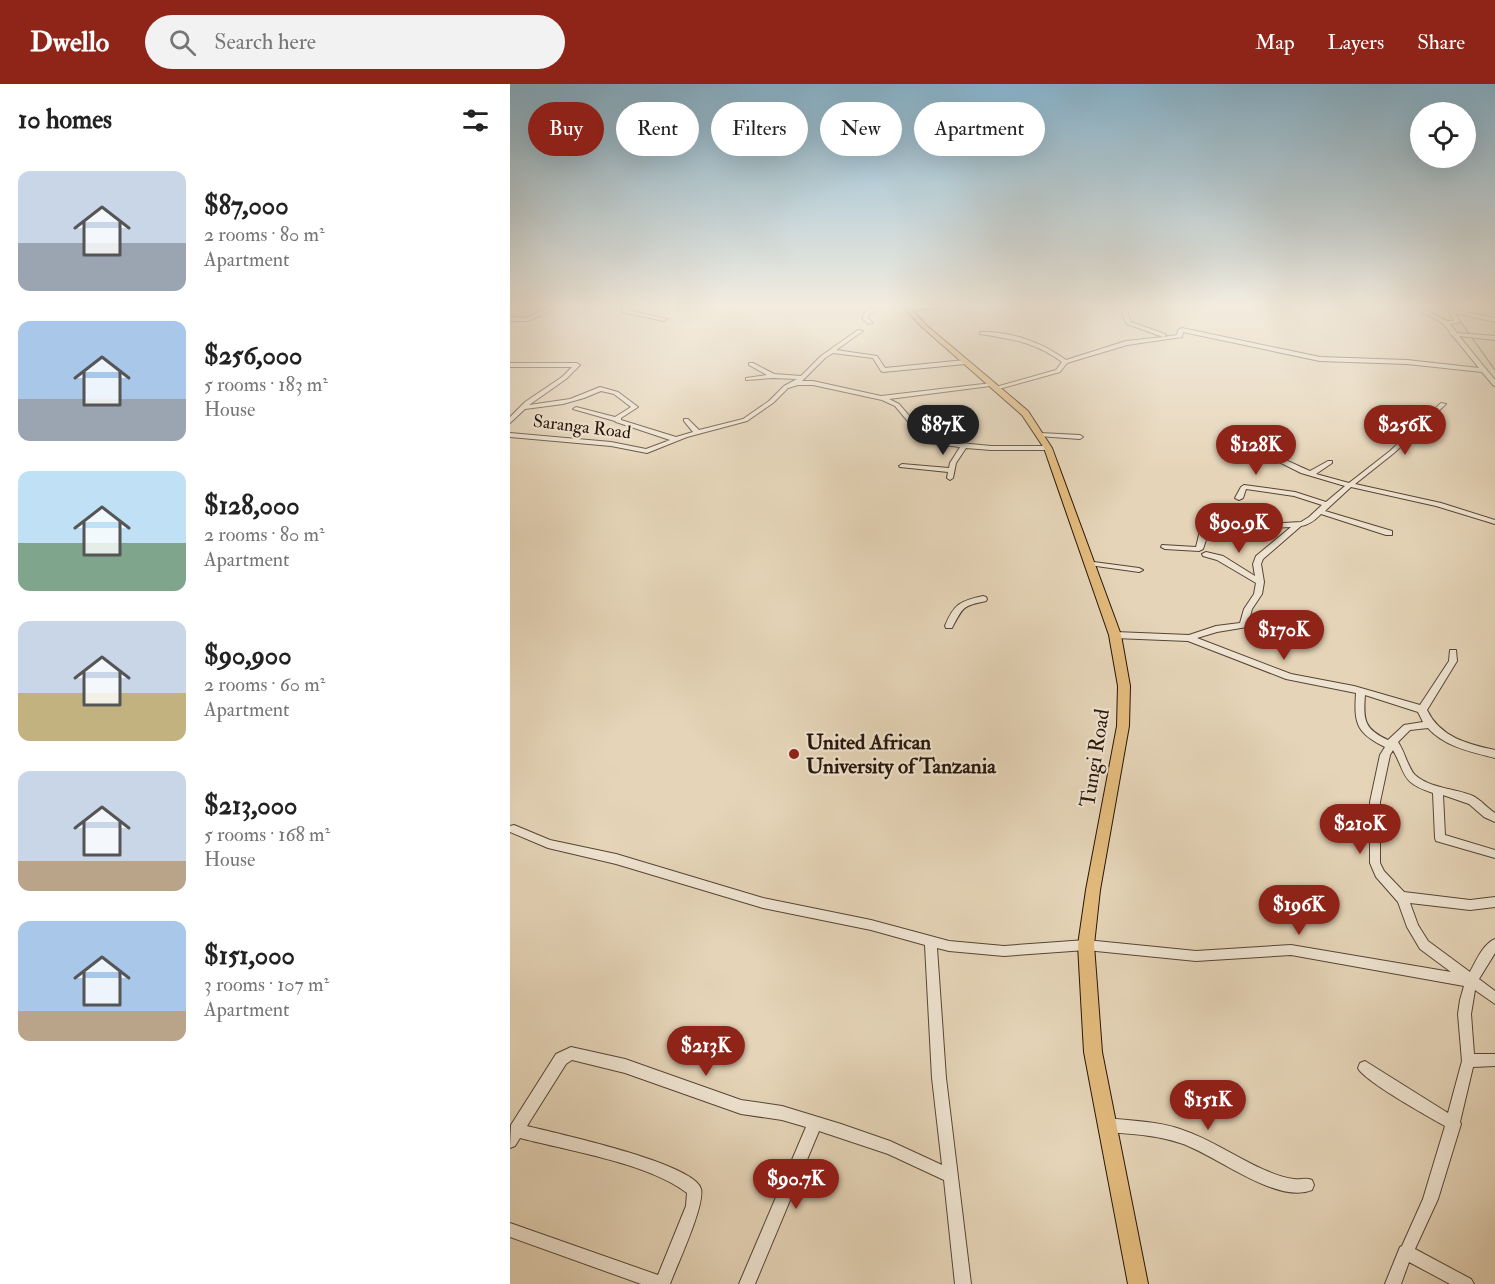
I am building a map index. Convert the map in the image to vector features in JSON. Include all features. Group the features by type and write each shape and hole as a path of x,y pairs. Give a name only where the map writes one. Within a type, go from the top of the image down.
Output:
{"main road":[{"name":"Tungi Road","path":"965,362 1025,413 1048,448 1115,635 1124,686 1123,726 1093,890 1086,945 1093,1052 1138,1284"}],"street":[{"name":"Saranga Road","path":"510,435 610,444 647,451 674,439 726,427 751,417 786,387 799,381 820,361"},
{"path":"877,361 883,370 965,362"},
{"path":"881,398 993,386 1058,372 1068,361"},
{"path":"1378,361 1484,370"},
{"path":"1476,361 1495,384"},
{"path":"751,364 773,376 881,398 897,405 928,442 964,446 1048,448"},
{"path":"510,365 577,365 524,406 510,422"},
{"path":"748,379 773,376"},
{"path":"524,406 549,406 587,396 600,389 616,393 635,407 616,419"},
{"path":"1189,638 1216,629 1244,625 1248,609 1257,596 1260,582 1257,568 1259,558 1299,524 1322,512 1349,486 1392,452 1443,404"},
{"path":"576,409 616,419 674,439"},
{"path":"686,420 698,433"},
{"path":"1040,435 1080,437"},
{"path":"902,466 951,474 953,463 964,446"},
{"path":"1267,454 1294,469 1349,486 1430,502 1495,522"},
{"path":"1311,474 1330,462"},
{"path":"1239,498 1244,487 1295,494 1328,505"},
{"path":"1322,512 1389,533"},
{"path":"1165,547 1199,549 1203,531 1207,529 1299,524"},
{"path":"1206,554 1220,558 1260,582"},
{"path":"1089,563 1139,570"},
{"path":"949,626 956,608 963,603 982,600"},
{"path":"1115,635 1189,638 1289,677 1361,691 1422,710"},
{"path":"1422,710 1453,661 1454,652"},
{"path":"1361,691 1359,718 1362,727 1369,736 1391,743 1401,751 1410,777 1437,791 1470,799 1484,813 1495,818"},
{"path":"1422,710 1428,725 1437,733 1458,744 1495,754"},
{"path":"1428,725 1407,727 1391,743 1375,802 1375,863 1380,874 1402,897 1421,942 1495,998"},
{"path":"1437,791 1440,838 1495,854"},
{"path":"514,829 548,844 616,859 763,903 949,946 1004,951 1086,945 1196,956 1291,951 1473,982"},
{"path":"1402,897 1460,904 1495,902"},
{"path":"931,941 948,1175 963,1284"},
{"path":"1393,1284 1405,1252 1435,1189 1454,1124 1456,1106 1468,1061 1465,1009 1473,982 1484,958 1495,944"},
{"path":"510,1230 662,1284 693,1206 694,1190 687,1181 653,1168 513,1136 561,1059 571,1053 624,1066 741,1107 782,1113 815,1123 890,1148 948,1175"},
{"path":"1468,1061 1495,1060"},
{"path":"1365,1068 1398,1091 1454,1124"},
{"path":"747,1284 815,1123"},
{"path":"1107,1125 1178,1135 1269,1179 1291,1186 1307,1185"},
{"path":"1405,1252 1466,1284"}],"waterway":[{"path":"1489,361 1495,370"}],"place":[{"name":"United African University of Tanzania","path":"794,754"}]}
